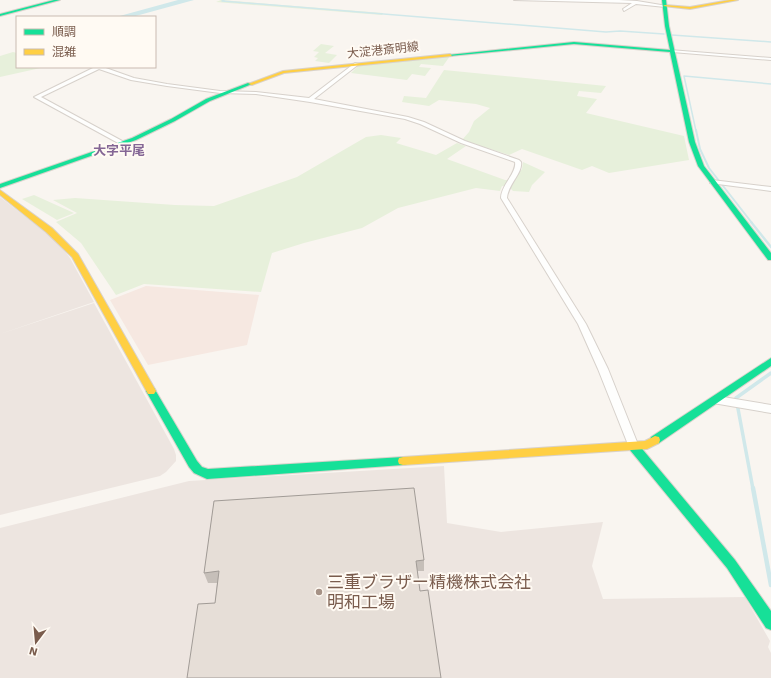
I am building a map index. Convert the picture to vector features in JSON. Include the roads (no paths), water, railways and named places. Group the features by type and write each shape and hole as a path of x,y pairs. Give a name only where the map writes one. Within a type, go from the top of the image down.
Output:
{"street":[{"path":"0,15 58,0"},
{"path":"516,0 643,1 690,8 736,0"},
{"path":"624,10 637,2"},
{"path":"664,3 672,51 692,142 701,166 717,183 771,258"},
{"name":"大淀港斎明線","path":"0,186 122,143 173,120 208,100 283,72 574,43 672,51"},
{"path":"672,51 771,59"},
{"path":"310,100 357,64"},
{"path":"97,68 37,97 122,143"},
{"path":"102,68 133,79 167,85 220,92 256,93 310,100 422,122 463,142 517,161 519,163 518,168 508,181 504,198 585,330 603,369 634,447 731,564 771,623"},
{"path":"717,183 771,189"},
{"path":"0,192 50,230 75,256 194,464 198,470 204,473 216,474 593,448 634,447 651,443 771,361"},
{"path":"716,400 771,409"}],"water":[{"path":"178,0 194,0 136,16 120,16"}],"waterway":[{"path":"224,0 222,1 606,32 620,31 664,34"},
{"path":"672,35 771,42"},
{"path":"696,131 684,76 771,84"},
{"path":"696,130 700,149 709,168 752,223"},
{"path":"751,222 771,247"},
{"path":"753,489 736,398 771,373"},
{"path":"753,488 771,585"}],"place":[{"name":"三重ブラザー精機株式会社 明和工場","path":"319,592"}],"district":[{"name":"大字平尾","path":"119,150"}]}
